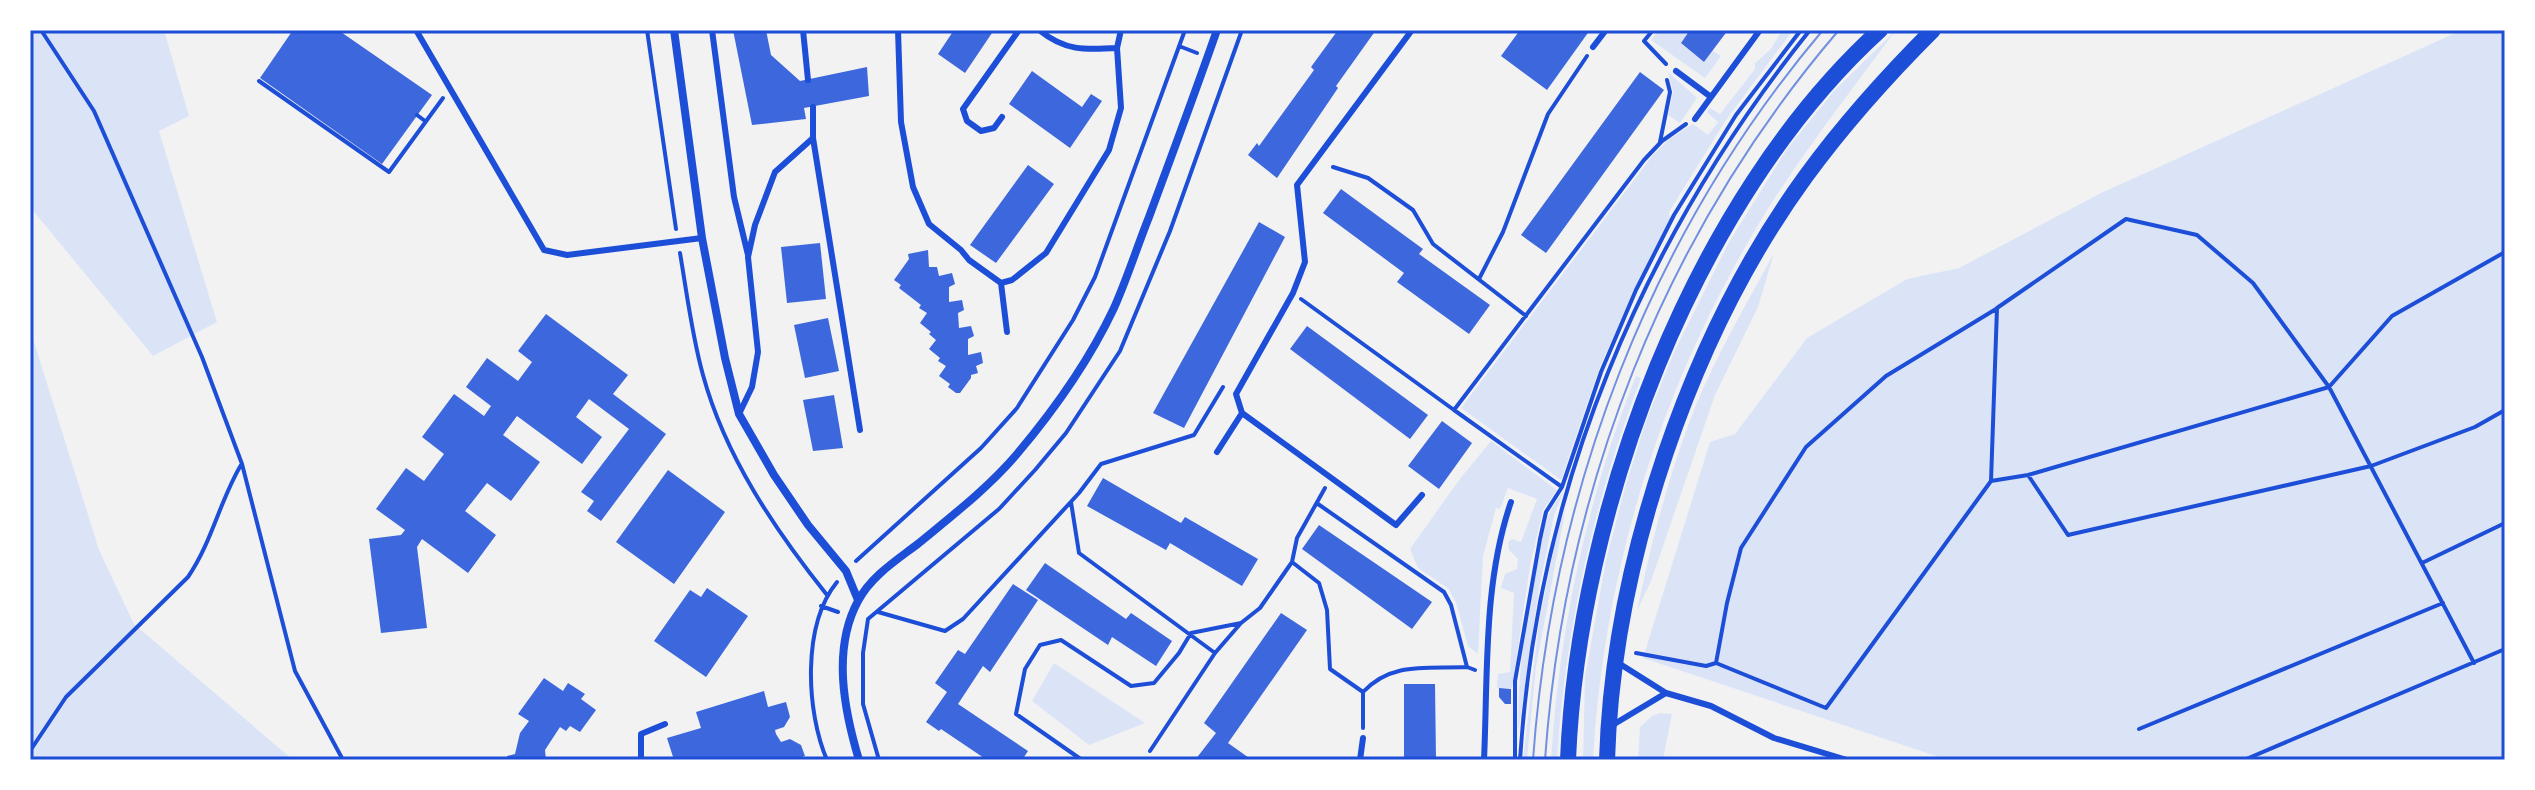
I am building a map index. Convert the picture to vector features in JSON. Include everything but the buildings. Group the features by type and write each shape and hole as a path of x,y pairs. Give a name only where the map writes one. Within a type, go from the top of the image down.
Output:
{"main road":[{"path":"1568,760 1572,696 1588,594 1616,482 1658,365 1707,260 1768,158 1810,100 1880,30"},
{"path":"1607,760 1608,727 1632,576 1668,446 1686,396 1763,242 1804,179 1857,111 1933,30"}],"street":[{"path":"674,30 702,238 739,414 774,475 808,525 846,571 858,600"},
{"path":"859,760 848,721 843,686 851,616 858,600 871,581 963,508 1015,456 1058,402 1088,356 1114,307 1217,30"}],"lane":[{"path":"416,30 544,250 567,255 702,238"},
{"path":"712,30 734,197 748,257 758,352 752,387 739,414"},
{"path":"803,30 808,80"},
{"path":"898,30 901,122 913,187 929,224 969,260 1001,283 1007,332"},
{"path":"1002,117 994,128 981,131 967,121 963,109 1019,30"},
{"path":"1039,30 1058,45 1093,50 1117,48"},
{"path":"1001,283 1012,280 1046,253 1109,150 1121,108 1117,48 1121,30"},
{"path":"1412,30 1297,185 1305,262 1293,293 1236,394 1242,413 1396,525 1422,495"},
{"path":"1593,47 1606,30"},
{"path":"1695,119 1760,30"},
{"path":"1676,71 1711,97"},
{"path":"813,107 813,138 860,430"},
{"path":"748,257 755,225 775,172 813,138"},
{"path":"1217,452 1242,413"},
{"path":"1484,760 1492,586 1498,544 1511,502"},
{"path":"1617,662 1666,693 1720,710 1774,738 1847,760"},
{"path":"1608,727 1666,693"},
{"path":"641,760 641,734 665,724"},
{"path":"1360,760 1363,738"}],"path":[{"path":"41,30 94,111 202,357 242,464 295,671 343,760"},
{"path":"827,760 820,745 812,695 812,652 821,606 846,571 981,448 1017,408 1073,320 1095,277 1185,30"},
{"path":"1653,30 1644,41 1676,71"},
{"path":"1518,760 1515,681 1527,600 1546,512 1562,487 1582,422 1611,346 1674,215 1736,115 1801,30"},
{"path":"1518,760 1533,638 1549,556 1580,449 1612,361 1642,293 1696,191 1751,107 1810,30"},
{"path":"1479,279 1503,232 1548,114 1593,47"},
{"path":"1660,142 1670,92 1664,62"},
{"path":"259,81 389,172 449,89"},
{"path":"417,115 425,121"},
{"path":"1454,410 1644,160 1660,142 1695,119"},
{"path":"1333,167 1368,178 1413,210 1433,244 1526,316"},
{"path":"1716,663 1741,548 1806,447 1886,376 1997,308 2126,219 2197,235 2253,283 2329,387 2474,663"},
{"path":"1991,481 2028,475 2329,387 2392,316 2505,252"},
{"path":"1293,293 1562,487"},
{"path":"1636,653 1706,666 1716,663 1826,708 1991,481 1997,308"},
{"path":"878,612 945,631 963,619 1071,502 1101,464 1194,435 1225,382"},
{"path":"2028,475 2068,535 2371,466 2475,427 2505,410"},
{"path":"30,751 66,697 188,577 201,558 229,485 242,464"},
{"path":"1149,753 1215,653 1241,623 1260,608 1292,562 1297,538 1330,478"},
{"path":"1071,502 1079,553 1215,653"},
{"path":"1318,504 1444,592 1451,605 1467,667"},
{"path":"2422,563 2505,523"},
{"path":"1292,562 1319,583 1327,610 1330,669 1363,692"},
{"path":"2139,729 2443,603"},
{"path":"1082,760 1016,714 1025,669 1040,645 1061,640 1131,686 1154,683 1191,633 1241,623"},
{"path":"2244,760 2505,649"},
{"path":"1363,738 1363,692 1374,680 1393,670 1475,668 1474,684"}],"shaded area":[{"path":"30,30 164,30 189,116 159,131 217,322 153,356 30,207"},
{"path":"1658,30 1690,30 1681,43 1704,62 1713,51 1721,56 1705,78 1651,40"},
{"path":"1782,30 1793,30 1726,120 1669,212 1670,220 1600,366 1561,480 1461,408 1653,155 1669,139 1693,124 1708,135 1718,122 1707,112 1710,108 1720,114 1755,69 1755,63 1771,49"},
{"path":"1896,30 1769,207 1699,336 1646,473 1626,543 1599,687 1593,760 1583,760 1585,677 1606,560 1646,421 1674,352 1729,242 1787,149 1834,91"},
{"path":"2462,30 2505,30 2505,760 1948,760 1643,658 1710,442 1735,434 1807,338 1907,279 1959,268 2101,193"},
{"path":"1668,72 1697,98 1680,123 1668,115 1673,92"},
{"path":"1774,253 1758,307 1715,395 1651,581 1637,611 1662,506 1696,405 1723,347"},
{"path":"30,329 99,550 134,624 293,760 30,760"},
{"path":"1636,376 1641,378 1609,471 1584,566 1567,662 1557,760 1551,760 1561,662 1578,565 1603,469"},
{"path":"1491,441 1557,490 1543,510 1530,566 1512,688 1497,688 1498,674 1510,672 1514,593 1501,588 1505,574 1517,569 1518,559 1509,550 1508,542 1512,539 1521,542 1537,499 1508,488 1500,509 1496,508 1483,556 1478,654 1468,646 1449,589 1418,568 1410,549"},
{"path":"1564,490 1554,516 1539,588 1518,734 1522,653 1534,568 1549,513"},
{"path":"1566,507 1536,667 1527,760 1523,760 1539,622 1556,538"},
{"path":"1054,663 1145,723 1089,745 1032,701"},
{"path":"1660,713 1672,714 1663,760 1638,760 1640,727"}],"tram line":[{"path":"1533,760 1544,660 1562,562 1587,466 1620,372 1660,281 1707,193 1761,110 1823,30"},
{"path":"1545,760 1556,660 1574,561 1600,465 1633,371 1674,280 1721,193 1777,109 1839,30"}]}
